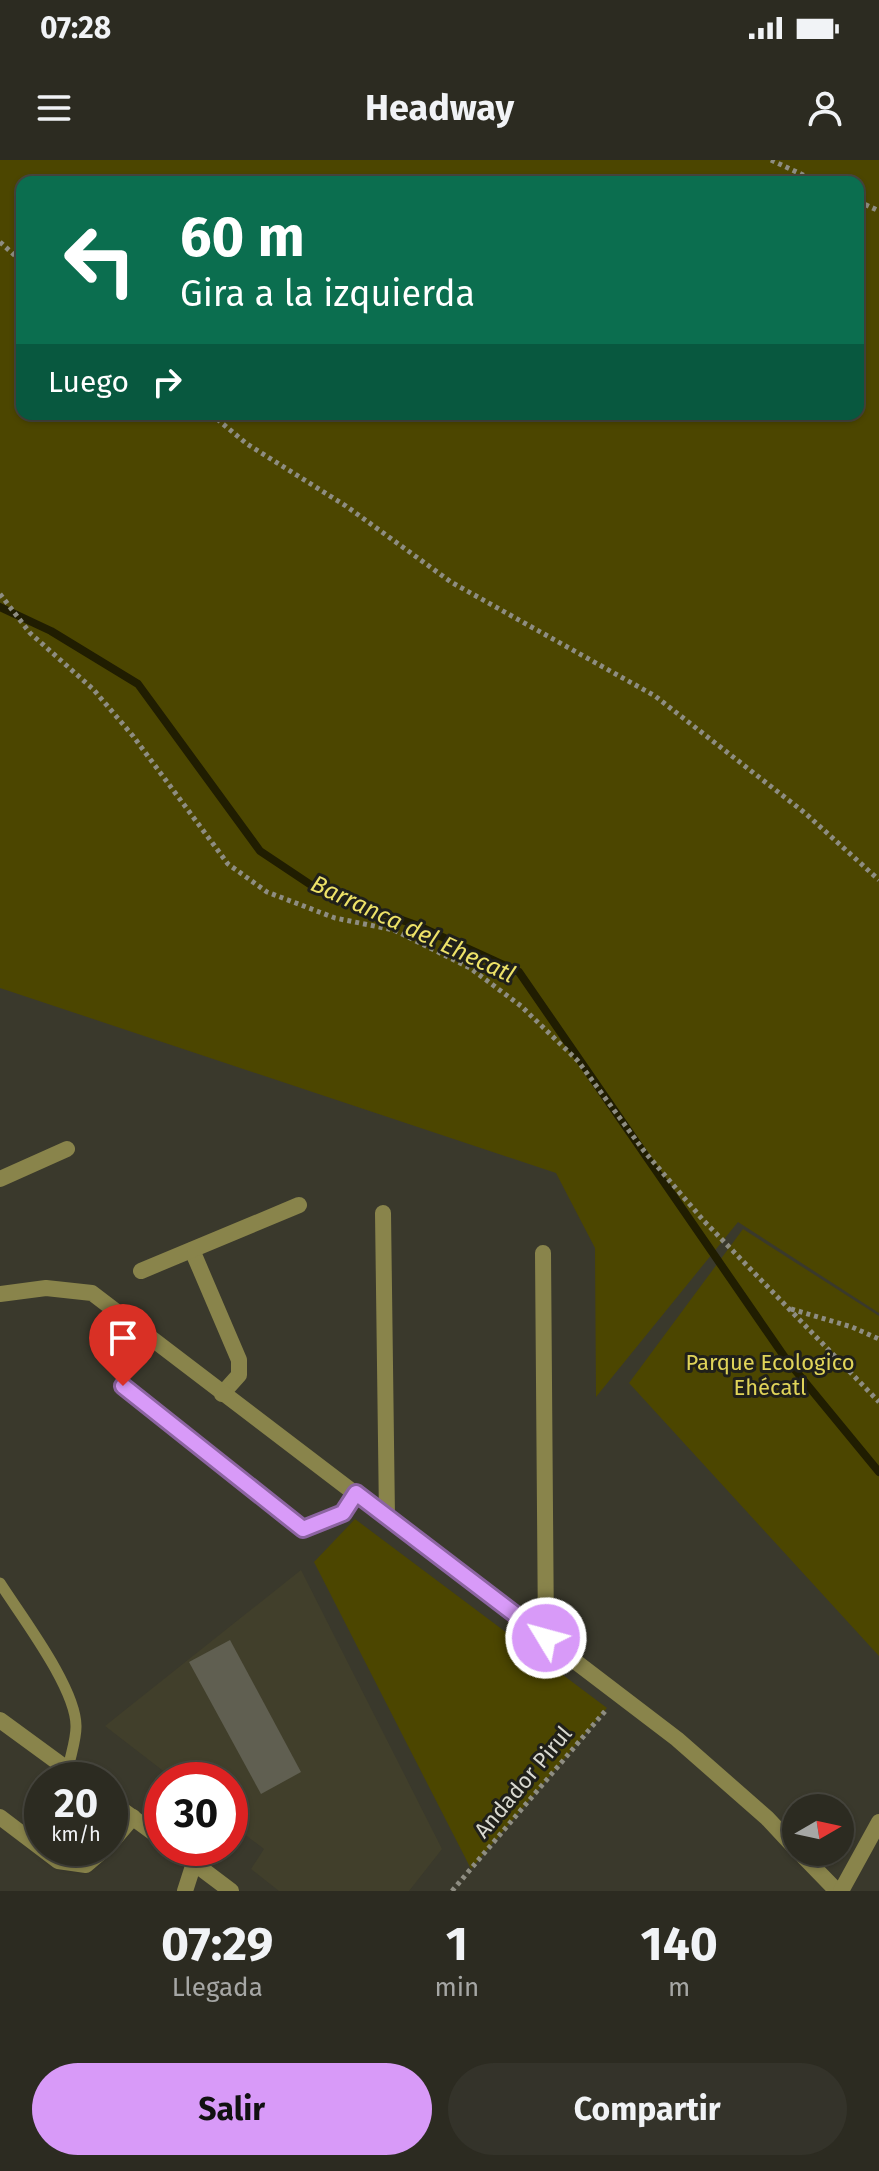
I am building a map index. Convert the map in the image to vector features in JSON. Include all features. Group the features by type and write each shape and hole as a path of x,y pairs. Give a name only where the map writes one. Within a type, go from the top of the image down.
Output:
{"street":[{"path":"0,1179 67,1149"},
{"path":"141,1271 299,1205"},
{"path":"383,1213 387,1517"},
{"path":"192,1250 239,1360 239,1375 222,1394"},
{"path":"543,1253 546,1638"},
{"path":"0,1294 46,1288 92,1293 677,1739 782,1833"},
{"path":"123,1386 303,1529 343,1513 356,1493"},
{"path":"0,1720 57,1762"},
{"path":"128,1814 144,1825"},
{"path":"0,1817 24,1835"},
{"path":"128,1823 133,1817"},
{"path":"814,1866 839,1891 879,1822"},
{"path":"185,1891 193,1866"},
{"path":"198,1866 231,1891"}],"lane":[{"path":"0,1583 69,1696 77,1725 70,1762"}],"path":[{"path":"771,160 805,176"},
{"path":"0,242 16,257"},
{"path":"218,420 247,444 346,506 451,582 655,696 805,813 879,880"},
{"path":"0,594 30,633 93,689 133,736 228,864 267,892 335,918 394,930 470,968 521,1006 578,1061 644,1151 704,1221 879,1402"},
{"path":"790,1309 852,1327 879,1339"},
{"name":"Andador Pirul","path":"452,1891 607,1708 614,1691"}],"shaded area":[{"path":"301,1570 442,1849 409,1891 279,1891 251,1869 264,1849 248,1837 248,1762 152,1762 105,1726"}],"green space":[{"path":"0,160 879,160 879,1313 738,1222 596,1397 595,1248 556,1173 0,988"},
{"name":"Parque Ecologico Ehécatl","path":"743,1229 879,1316 879,1656 629,1383"},
{"path":"355,1519 607,1708 471,1869 314,1562"}],"building":[{"path":"230,1640 301,1772 261,1794 248,1770 248,1762 244,1762 189,1662"}],"waterway":[{"name":"Barranca del Ehecatl","path":"0,607 51,631 138,684 260,851 320,891 416,925 519,972 786,1359 879,1472"}],"route":[{"path":"123,1386 303,1529 343,1513 356,1493 546,1638"}]}
